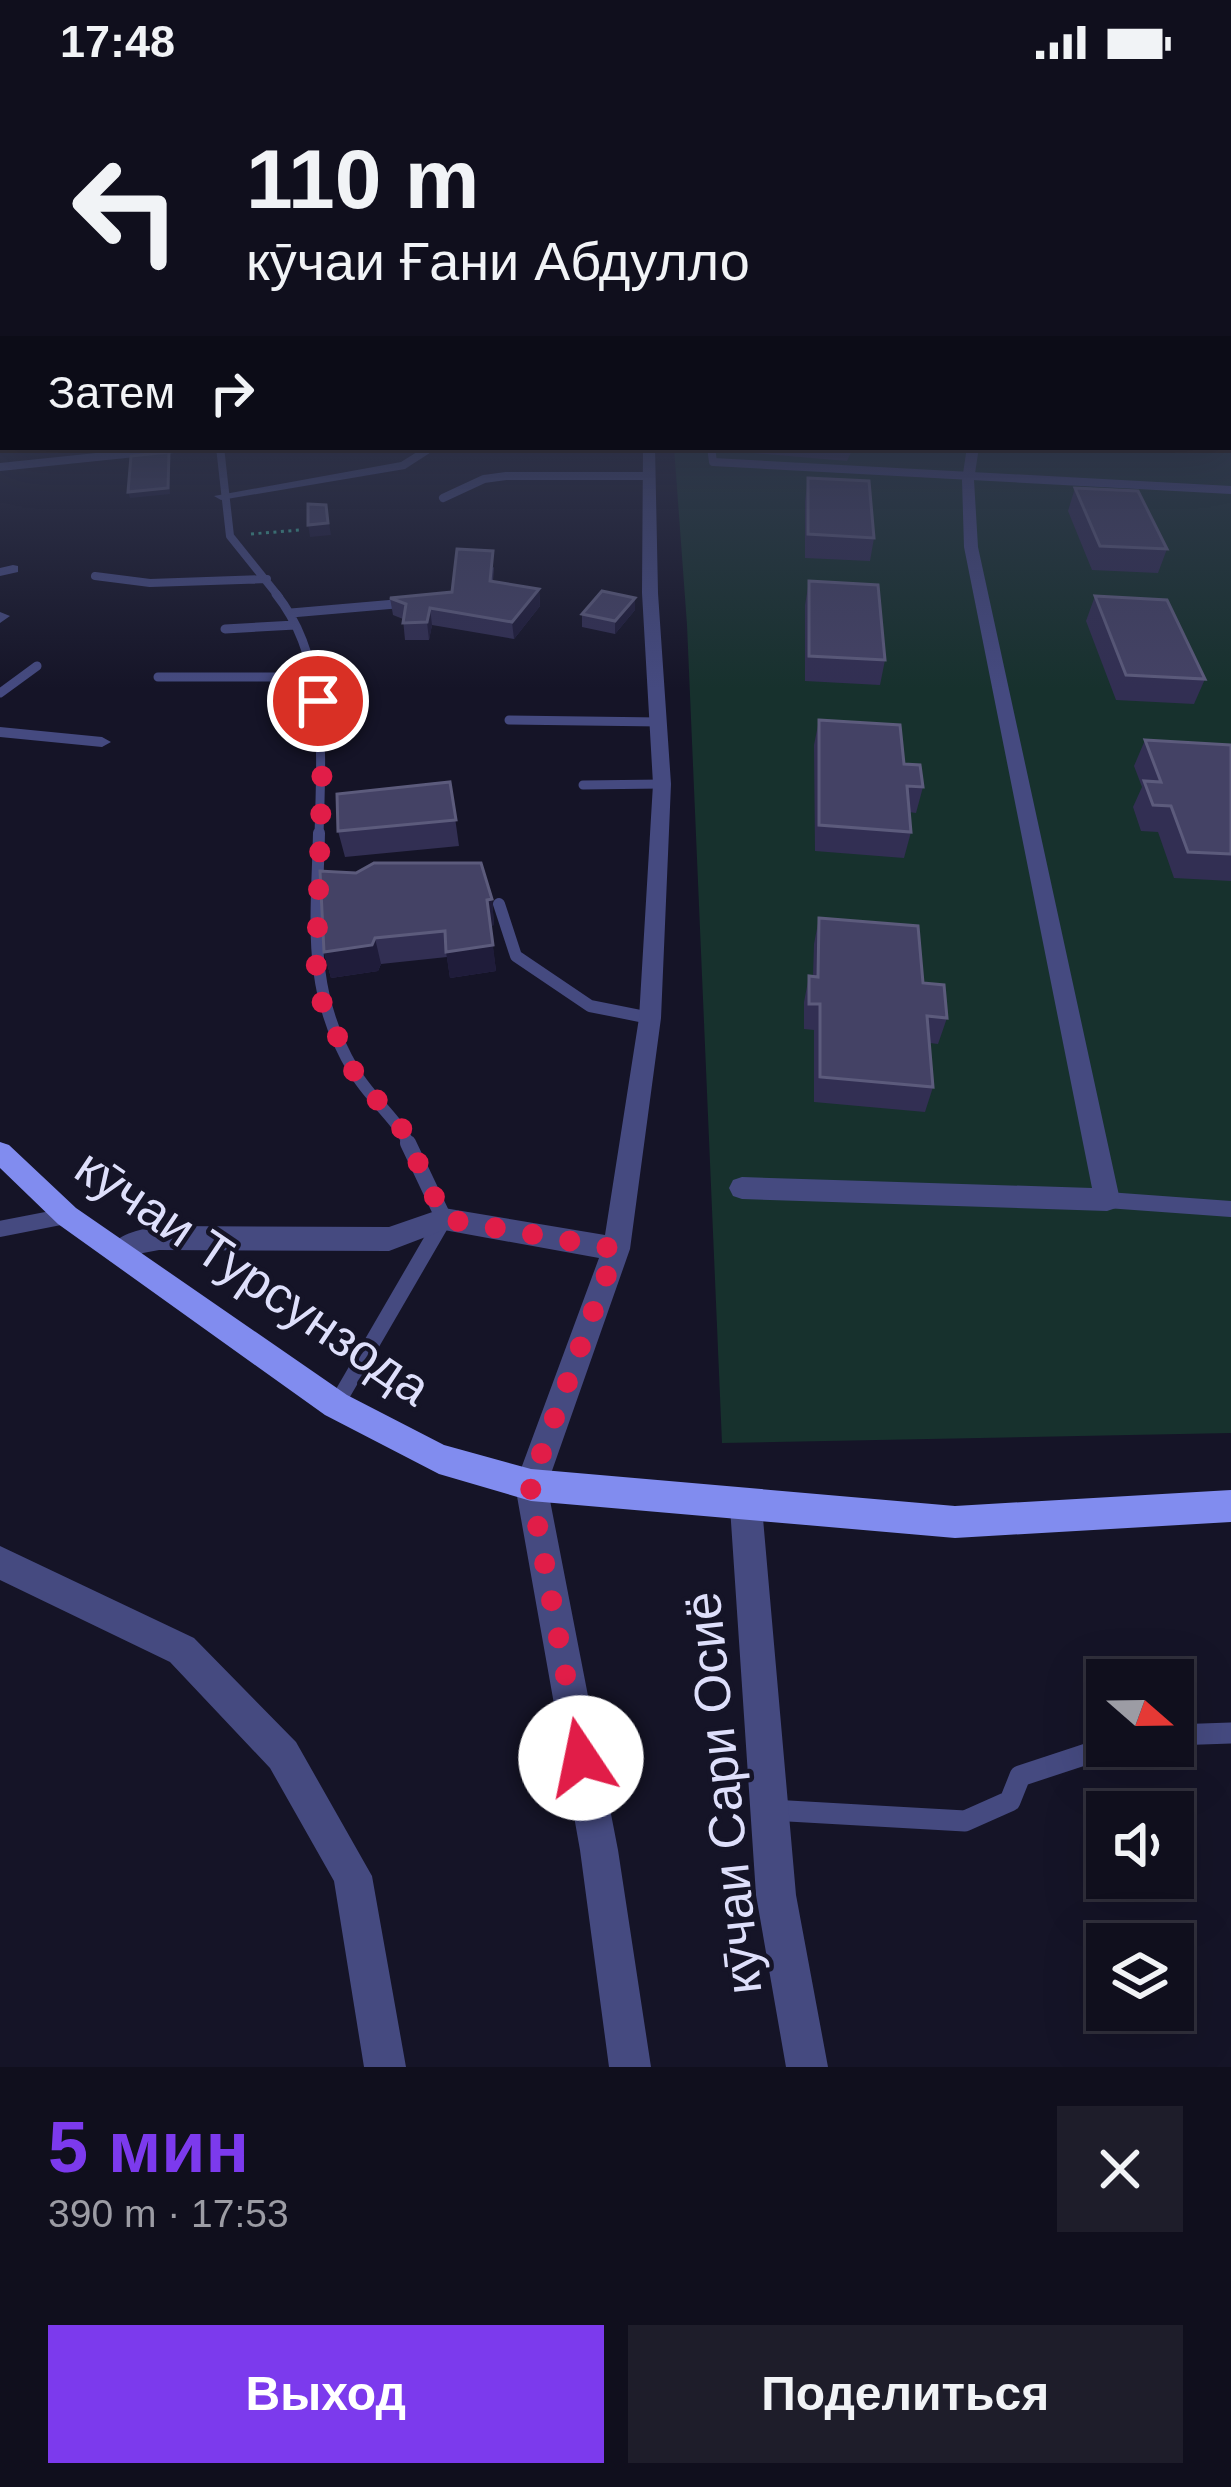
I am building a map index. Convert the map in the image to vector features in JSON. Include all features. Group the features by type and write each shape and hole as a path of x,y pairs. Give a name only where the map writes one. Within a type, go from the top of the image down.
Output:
{"main road":[{"name":"кӯчаи Турсунзода","path":"0,1152 67,1216 336,1405 439,1459 530,1485 746,1507 996,1523 1231,1506"}],"street":[{"path":"630,2067 599,1850 530,1485 616,1249 650,1018 662,784 648,504"},
{"path":"742,1187 1107,1199 970,547 969,504"},
{"path":"0,732 102,742"},
{"path":"120,1253 137,1242 158,1238 389,1239 445,1219 616,1249"},
{"name":"кӯчаи Сари Осиё","path":"746,1507 776,1895 807,2067"},
{"path":"0,1563 182,1650 283,1755 353,1876 383,2051"}],"lane":[{"path":"223,504 230,536 293,619 313,677 323,740 316,976 323,1006 357,1078 400,1125 445,1219 336,1405"},
{"path":"95,576 161,583 267,579"},
{"path":"225,629 415,603"},
{"path":"0,693 37,666"},
{"path":"158,676 277,681 313,677"},
{"path":"509,720 660,722"},
{"path":"584,785 662,784"},
{"path":"499,904 516,956 590,1006 650,1018"},
{"path":"1107,1199 1231,1209"},
{"path":"0,1229 67,1216"},
{"path":"1194,1734 1231,1733"},
{"path":"770,1810 965,1821 1010,1801 1020,1776 1086,1754"}],"path":[{"path":"230,536 299,530"}],"green space":[{"path":"678,504 1231,504 1231,1433 722,1443"}],"building":[{"path":"308,504 326,505 328,523 308,525"},
{"path":"808,504 871,504 874,538 808,534"},
{"path":"1082,504 1144,504 1167,549 1100,546"},
{"path":"457,549 493,551 490,581 539,589 512,622 430,608 427,622 403,623 406,604 390,598 452,592"},
{"path":"809,581 878,585 885,660 809,656"},
{"path":"602,591 635,598 615,621 582,614"},
{"path":"1095,596 1167,600 1205,679 1126,675"},
{"path":"819,720 900,725 904,764 920,765 923,787 907,786 911,832 819,825"},
{"path":"1145,740 1231,745 1231,854 1188,852 1171,806 1153,805 1144,781 1161,782"},
{"path":"450,782 456,820 338,831 337,794"},
{"path":"374,863 481,863 492,899 487,900 493,945 446,952 445,931 375,938 372,945 324,952 320,871 356,873"},
{"path":"819,918 918,926 923,983 944,985 947,1018 927,1016 933,1087 820,1077 820,1004 809,1004 809,976 818,977"}],"route":[{"path":"318,701 323,740 316,976 333,1036 364,1088 400,1125 445,1219 616,1249 530,1485 581,1758"}]}
